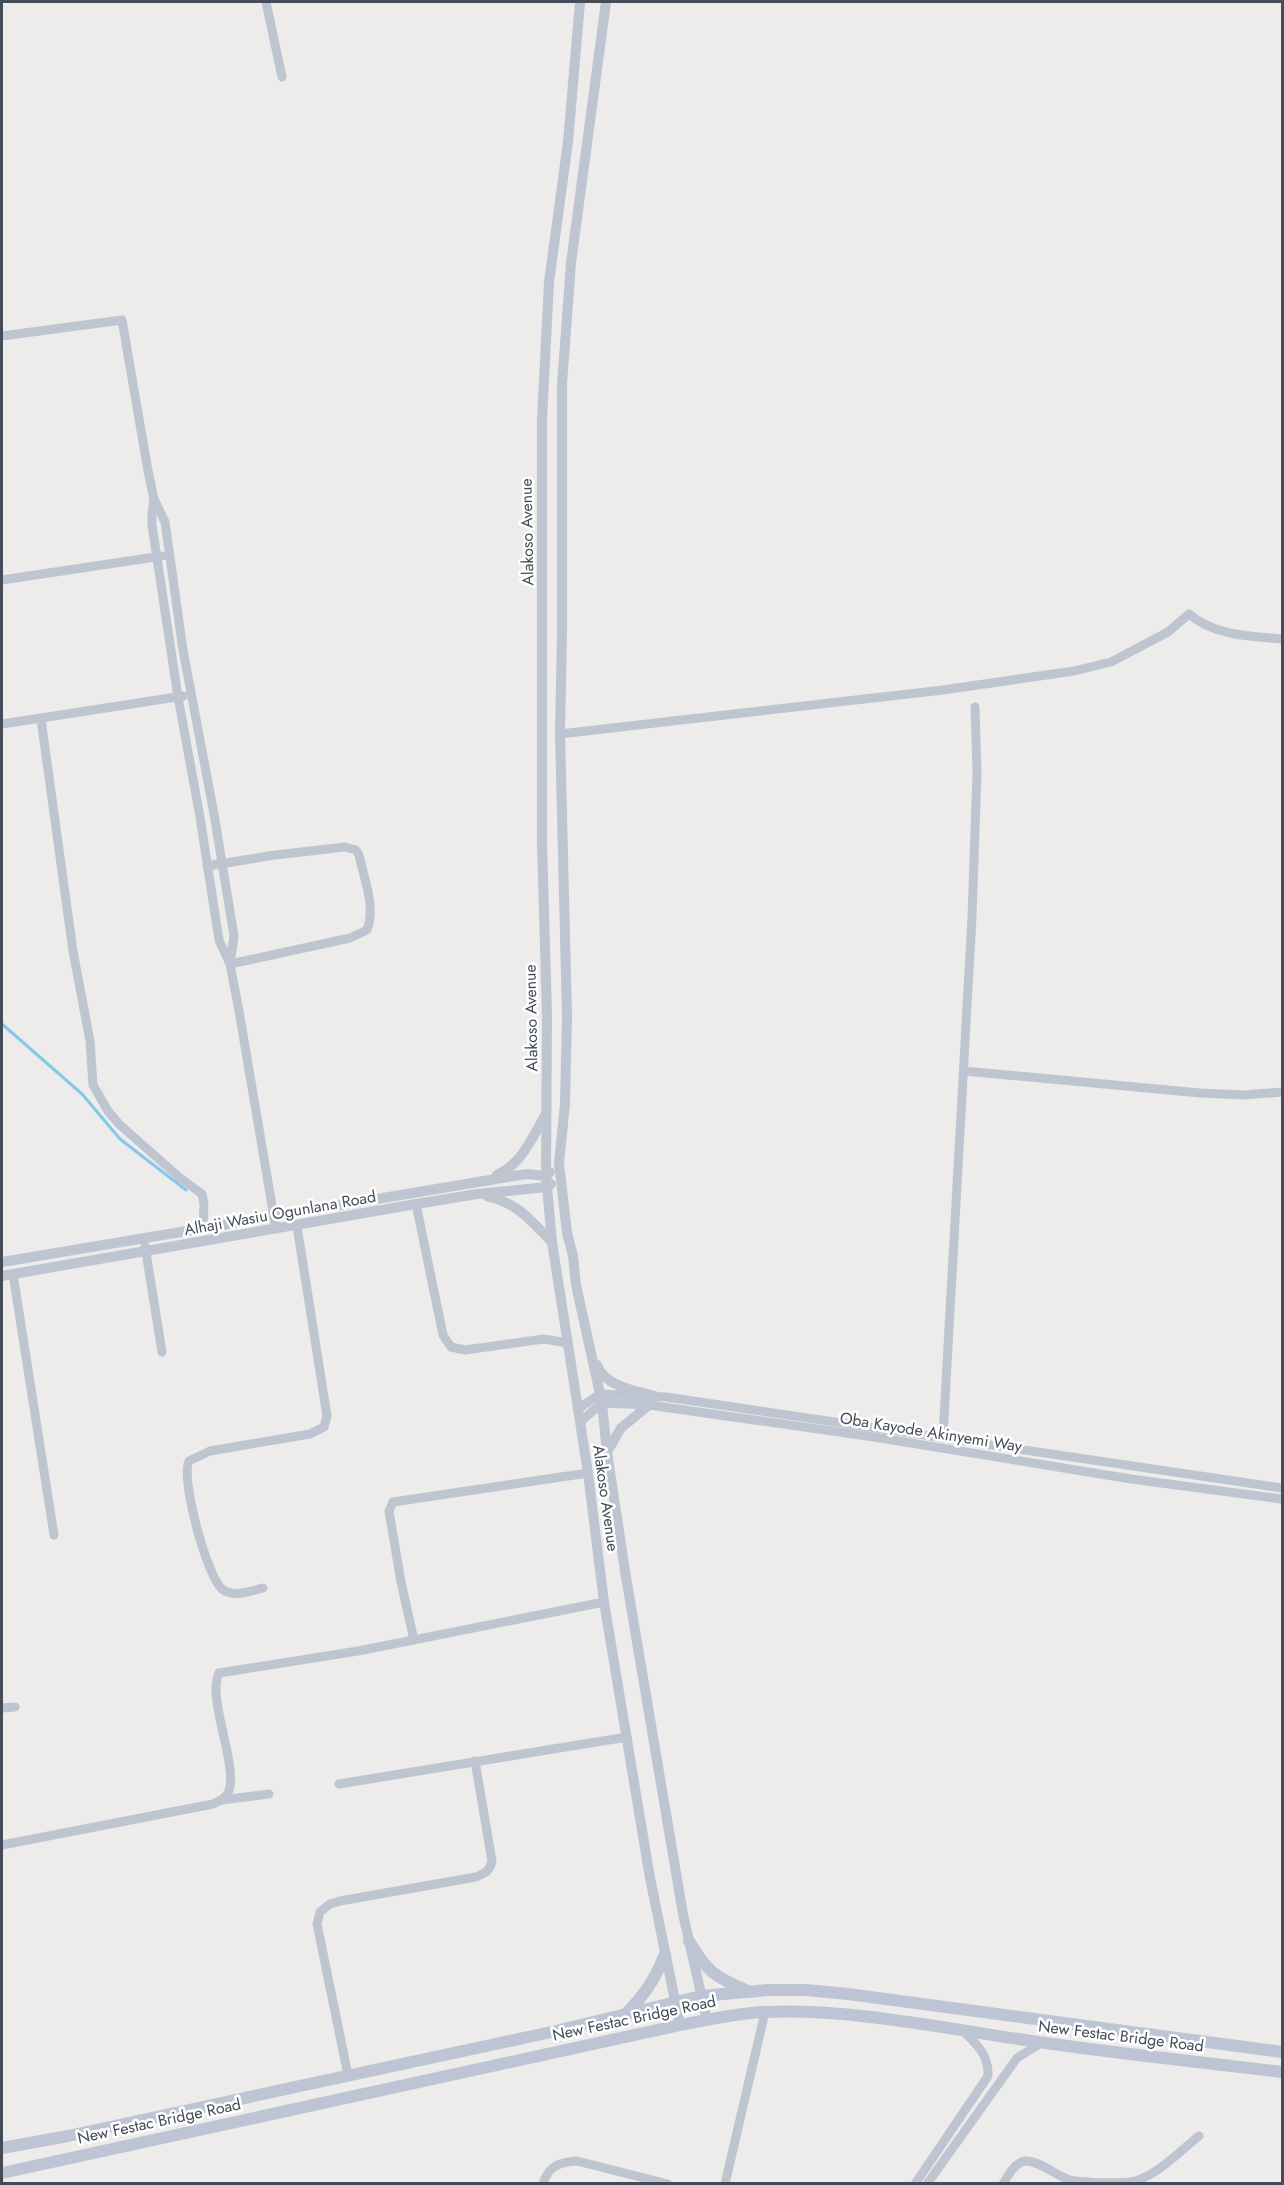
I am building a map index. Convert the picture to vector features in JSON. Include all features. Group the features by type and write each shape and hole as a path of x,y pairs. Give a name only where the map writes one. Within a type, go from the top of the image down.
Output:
{"main road":[{"path":"689,1941 702,1964 722,1980 747,1991"},
{"path":"625,2015 645,1994 665,1954"},
{"path":"2,2148 68,2136 401,2064 701,1996 747,1991 806,1990 848,1994 1279,2053"},
{"name":"New Festac Bridge Road","path":"2,2173 680,2025 765,2012 833,2013 1041,2043 1276,2071"},
{"path":"401,2064 405,2085"},
{"path":"1276,2071 1282,2068"}],"street":[{"path":"266,2 282,77"},
{"name":"Alakoso Avenue","path":"580,2 568,142 549,282 542,420 542,843 547,1016 547,1182 552,1242 588,1473 604,1602 650,1878 680,2025"},
{"name":"Alakoso Avenue","path":"606,2 571,263 562,384 560,734 567,1016 565,1104 559,1163 567,1233 601,1399 607,1452 680,1895 707,2020"},
{"path":"568,142 588,141"},
{"path":"2,336 122,320 154,499 165,522 190,694 214,814 234,936 230,964"},
{"path":"154,499 152,515 178,697 219,940 230,964 276,1230"},
{"path":"2,580 170,554"},
{"path":"560,734 932,692 1074,671 1111,662 1168,632 1189,615 1220,632 1282,639"},
{"path":"2,724 190,694"},
{"path":"943,1436 975,848 977,773 975,707"},
{"path":"41,719 72,939 90,1041 93,1085 119,1124 179,1177 202,1194 203,1227"},
{"path":"207,866 345,847 356,850 359,855 371,909 371,920 367,930 360,935 230,964"},
{"path":"964,1071 1200,1093 1243,1095 1282,1092"},
{"path":"482,1181 505,1171 520,1158 547,1114"},
{"path":"547,1182 559,1163"},
{"name":"Alhaji Wasiu Ogunlana Road","path":"2,1262 527,1174 547,1182"},
{"name":"Alhaji Wasiu Ogunlana Road","path":"7,1275 276,1230 547,1182 561,1177"},
{"path":"477,1194 496,1198 515,1206 524,1212 552,1242"},
{"path":"417,1204 442,1335 451,1347 465,1350 544,1339 568,1343"},
{"path":"263,1588 237,1594 222,1589 207,1563 201,1544 186,1467 189,1461 210,1451 310,1434 324,1427 327,1416 297,1226"},
{"path":"143,1237 162,1352"},
{"path":"7,1275 54,1535"},
{"path":"586,1333 599,1371 622,1387 652,1400 621,1428 607,1452"},
{"path":"578,1409 601,1399"},
{"path":"580,1422 601,1399"},
{"name":"Oba Kayode Akinyemi Way","path":"601,1399 652,1400 943,1436 1282,1488"},
{"name":"Oba Kayode Akinyemi Way","path":"652,1400 1131,1479 1282,1499"},
{"path":"414,1640 389,1511 393,1502 588,1473"},
{"path":"222,1800 230,1785 216,1680 219,1673 414,1640 604,1602"},
{"path":"2,1708 15,1707"},
{"path":"339,1784 627,1737"},
{"path":"348,2075 317,1924 320,1912 330,1904 340,1901 455,1881 486,1873 492,1860 475,1761"},
{"path":"2,1845 213,1804 222,1800 268,1794"},
{"path":"724,2184 765,2012"},
{"path":"915,2184 988,2076 988,2065 983,2052 962,2030"},
{"path":"927,2184 1017,2058 1041,2043"},
{"path":"1003,2184 1014,2167 1022,2161 1031,2162 1069,2180 1134,2183 1159,2168 1199,2136"},
{"path":"543,2184 552,2168 562,2162 577,2161 668,2184"}],"waterway":[{"path":"2,1024 82,1094 120,1139 186,1190"}]}
